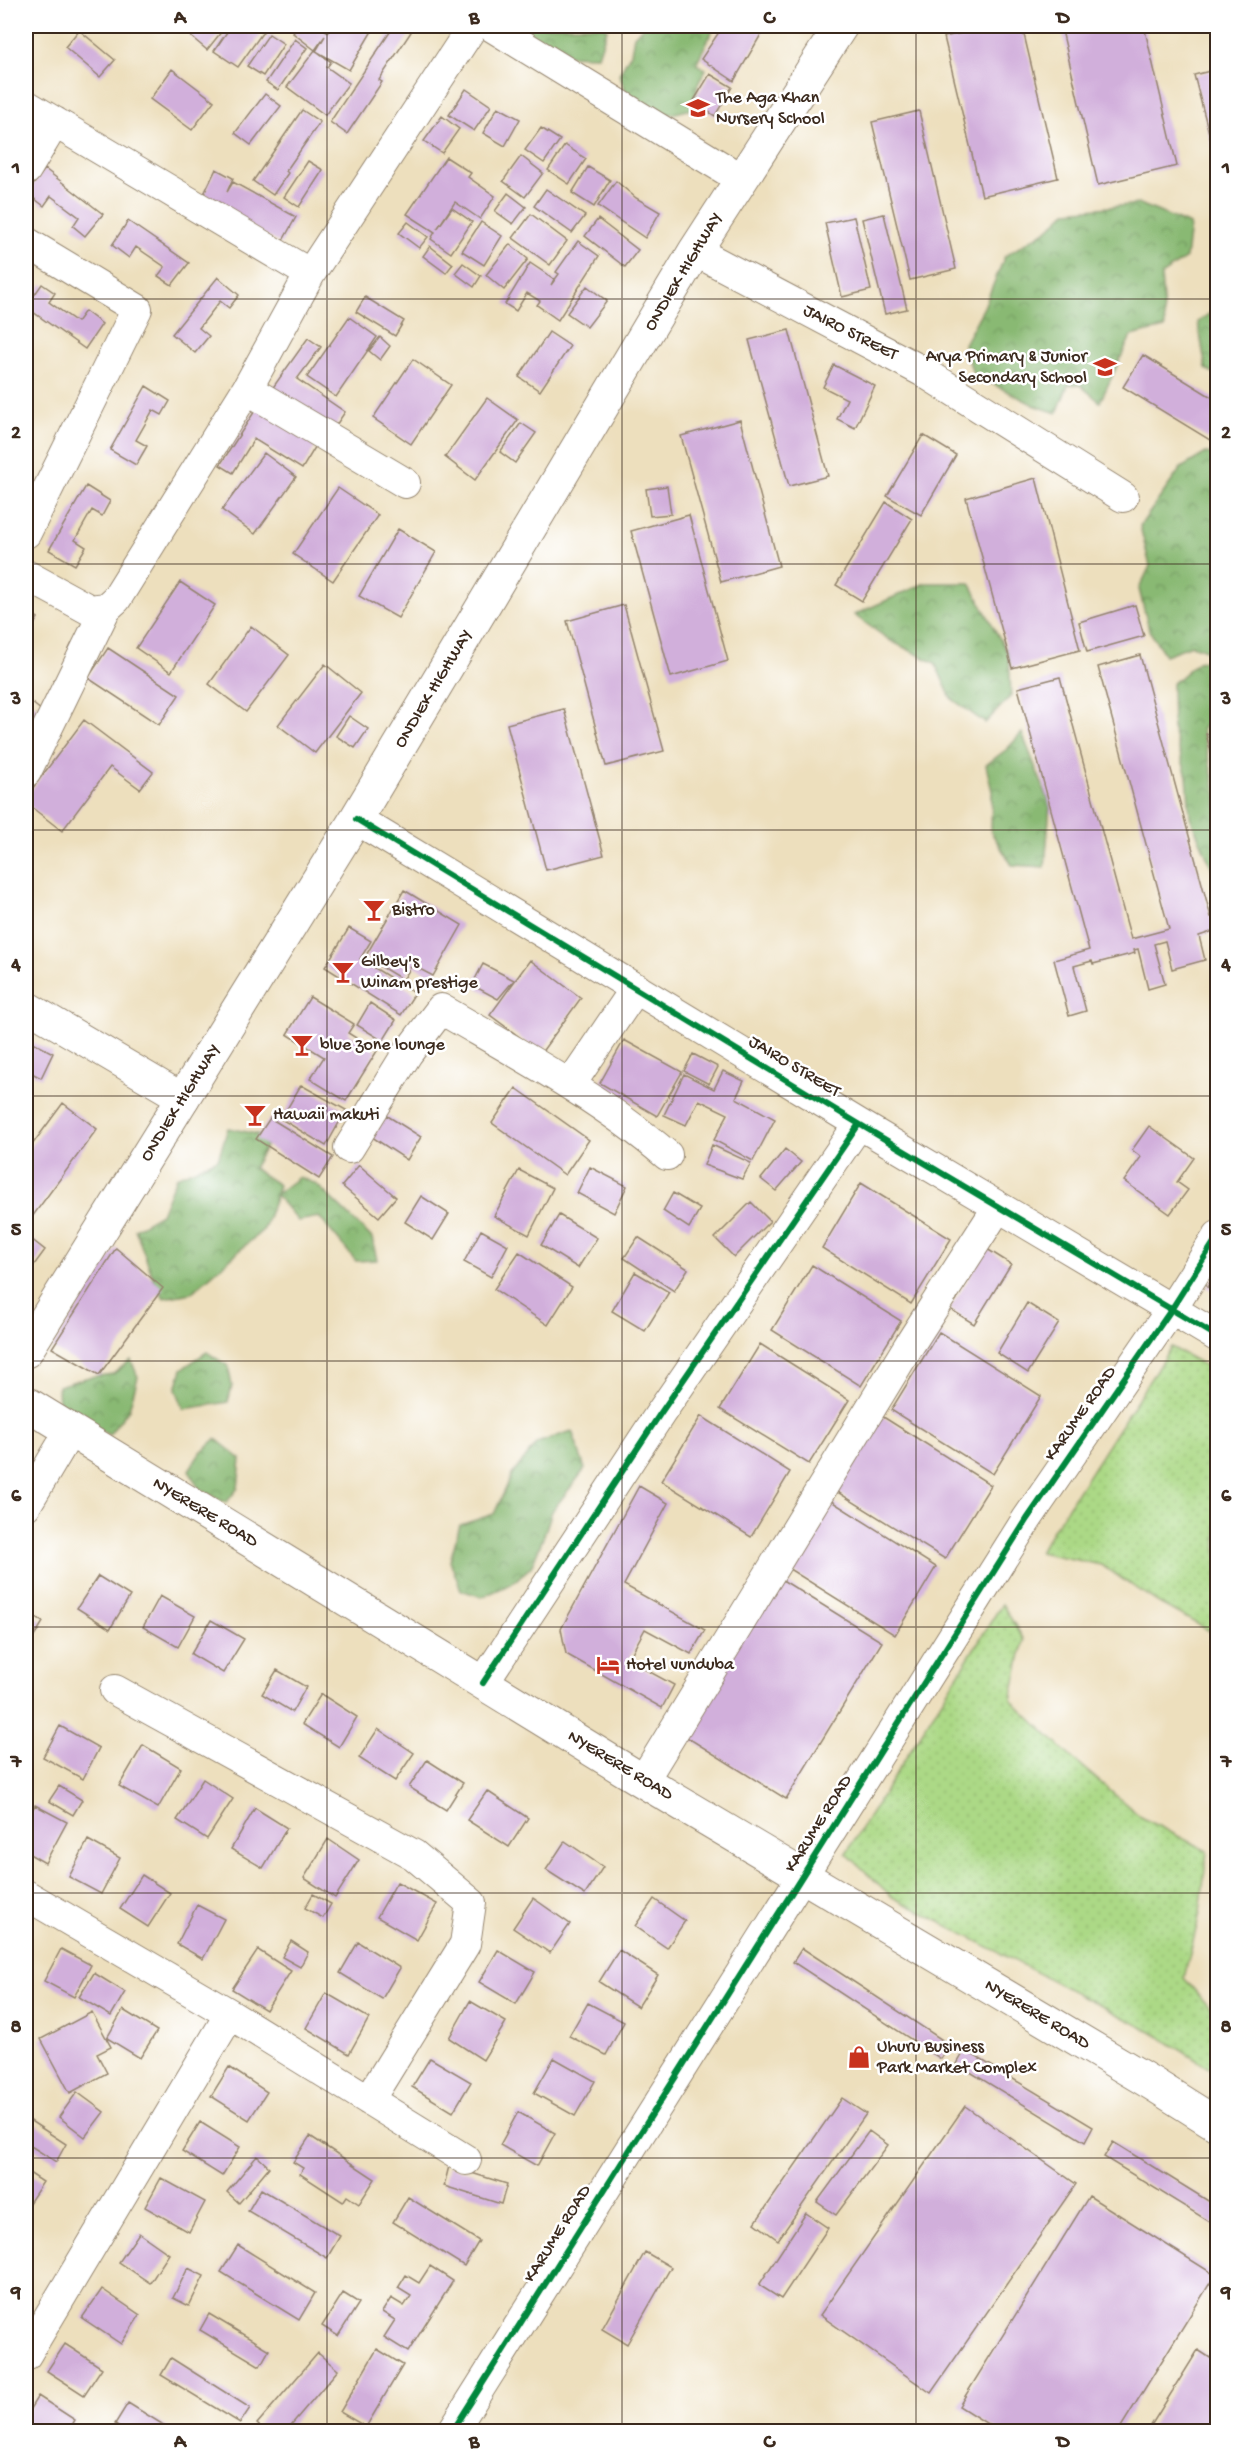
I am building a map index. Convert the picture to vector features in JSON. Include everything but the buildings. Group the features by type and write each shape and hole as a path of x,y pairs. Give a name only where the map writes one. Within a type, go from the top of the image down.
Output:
{"main road":[{"name":"ONDIEK HIGHWAY","path":"26,1351 356,819 695,251 841,26"},
{"name":"NYERERE ROAD","path":"26,1403 643,1780 1218,2125"}],"street":[{"path":"26,772 106,608 116,599 248,389 310,274 473,26"},
{"path":"491,26 741,179"},
{"path":"26,105 310,274"},
{"path":"26,170 55,122"},
{"path":"26,242 137,309 26,534"},
{"name":"JAIRO STREET","path":"695,251 922,371 1124,497"},
{"path":"248,389 405,483"},
{"path":"26,575 90,610 106,608"},
{"name":"JAIRO STREET","path":"356,819 859,1124 1218,1337"},
{"path":"570,1085 636,988"},
{"path":"26,1006 184,1099"},
{"path":"349,1148 407,1054 441,1009 570,1085 647,1138 667,1155"},
{"path":"483,1683 660,1414 859,1124"},
{"path":"643,1780 902,1357 998,1207"},
{"name":"KARUME ROAD","path":"452,2432 804,1876 1027,1518 1171,1310 1218,1236"},
{"path":"26,1505 70,1431"},
{"path":"115,1690 414,1855 471,1903 465,1944 369,2100"},
{"path":"26,1894 230,2014 466,2160"},
{"path":"26,2355 230,2014"}],"green space":[{"path":"509,26 603,26 607,29 598,56 558,55"},
{"path":"644,26 715,26 696,64 706,69 698,84 692,109 656,118 629,98 619,74 631,53 634,36"},
{"path":"1140,204 1190,225 1186,258 1161,275 1165,328 1131,336 1100,402 1080,385 1068,385 1057,413 1036,406 973,374 964,344 984,307 1005,256 1047,230 1067,211"},
{"path":"1217,308 1217,375 1206,369 1198,322"},
{"path":"1206,453 1217,455 1217,654 1192,645 1165,655 1149,630 1139,589 1150,566 1140,526 1181,468"},
{"path":"925,583 970,583 1009,656 1011,696 985,723 951,698 935,663 891,641 854,615"},
{"path":"1217,657 1217,707 1202,729 1217,795 1217,880 1190,817 1187,776 1173,731 1172,684 1198,662"},
{"path":"1022,733 1050,804 1045,867 1012,865 991,832 992,791 986,765 1007,749"},
{"path":"228,1128 271,1137 253,1168 279,1185 276,1194 299,1177 316,1184 372,1238 377,1260 356,1261 319,1217 298,1221 276,1195 264,1229 191,1293 164,1298 154,1280 135,1229 161,1214 176,1177 218,1159"},
{"path":"1171,1347 1217,1372 1217,1635 1159,1603 1101,1565 1039,1552"},
{"path":"207,1352 228,1366 232,1386 228,1402 184,1409 176,1389 182,1369"},
{"path":"131,1360 138,1377 129,1409 109,1435 59,1407 58,1386 89,1377 113,1374"},
{"path":"572,1431 585,1469 552,1511 531,1567 511,1584 482,1597 461,1590 450,1561 460,1525 494,1514 512,1475 537,1443"},
{"path":"216,1439 241,1459 238,1488 226,1503 199,1489 189,1470 201,1452"},
{"path":"1002,1604 1024,1640 1011,1700 1073,1759 1141,1817 1207,1851 1200,1913 1184,1978 1217,2016 1217,2062 1212,2070 1157,2035 892,1897 846,1853"}],"cycle path":[{"path":"356,819 859,1124 1218,1337"},
{"path":"483,1683 660,1414 859,1124"},
{"path":"452,2432 1027,1519 1171,1310 1218,1236"}],"place":[{"name":"The Aga Khan Nursery School","path":"698,108"},
{"name":"Arya Primary & Junior Secondary School","path":"1105,367"},
{"name":"Bistro","path":"374,910"},
{"name":"Gilbey's Winam prestige","path":"343,972"},
{"name":"blue zone lounge","path":"302,1045"},
{"name":"Hawaii makuti","path":"255,1115"},
{"name":"Hotel vunduba","path":"608,1665"},
{"name":"Uhuru Business Park Market Complex","path":"859,2057"}]}
